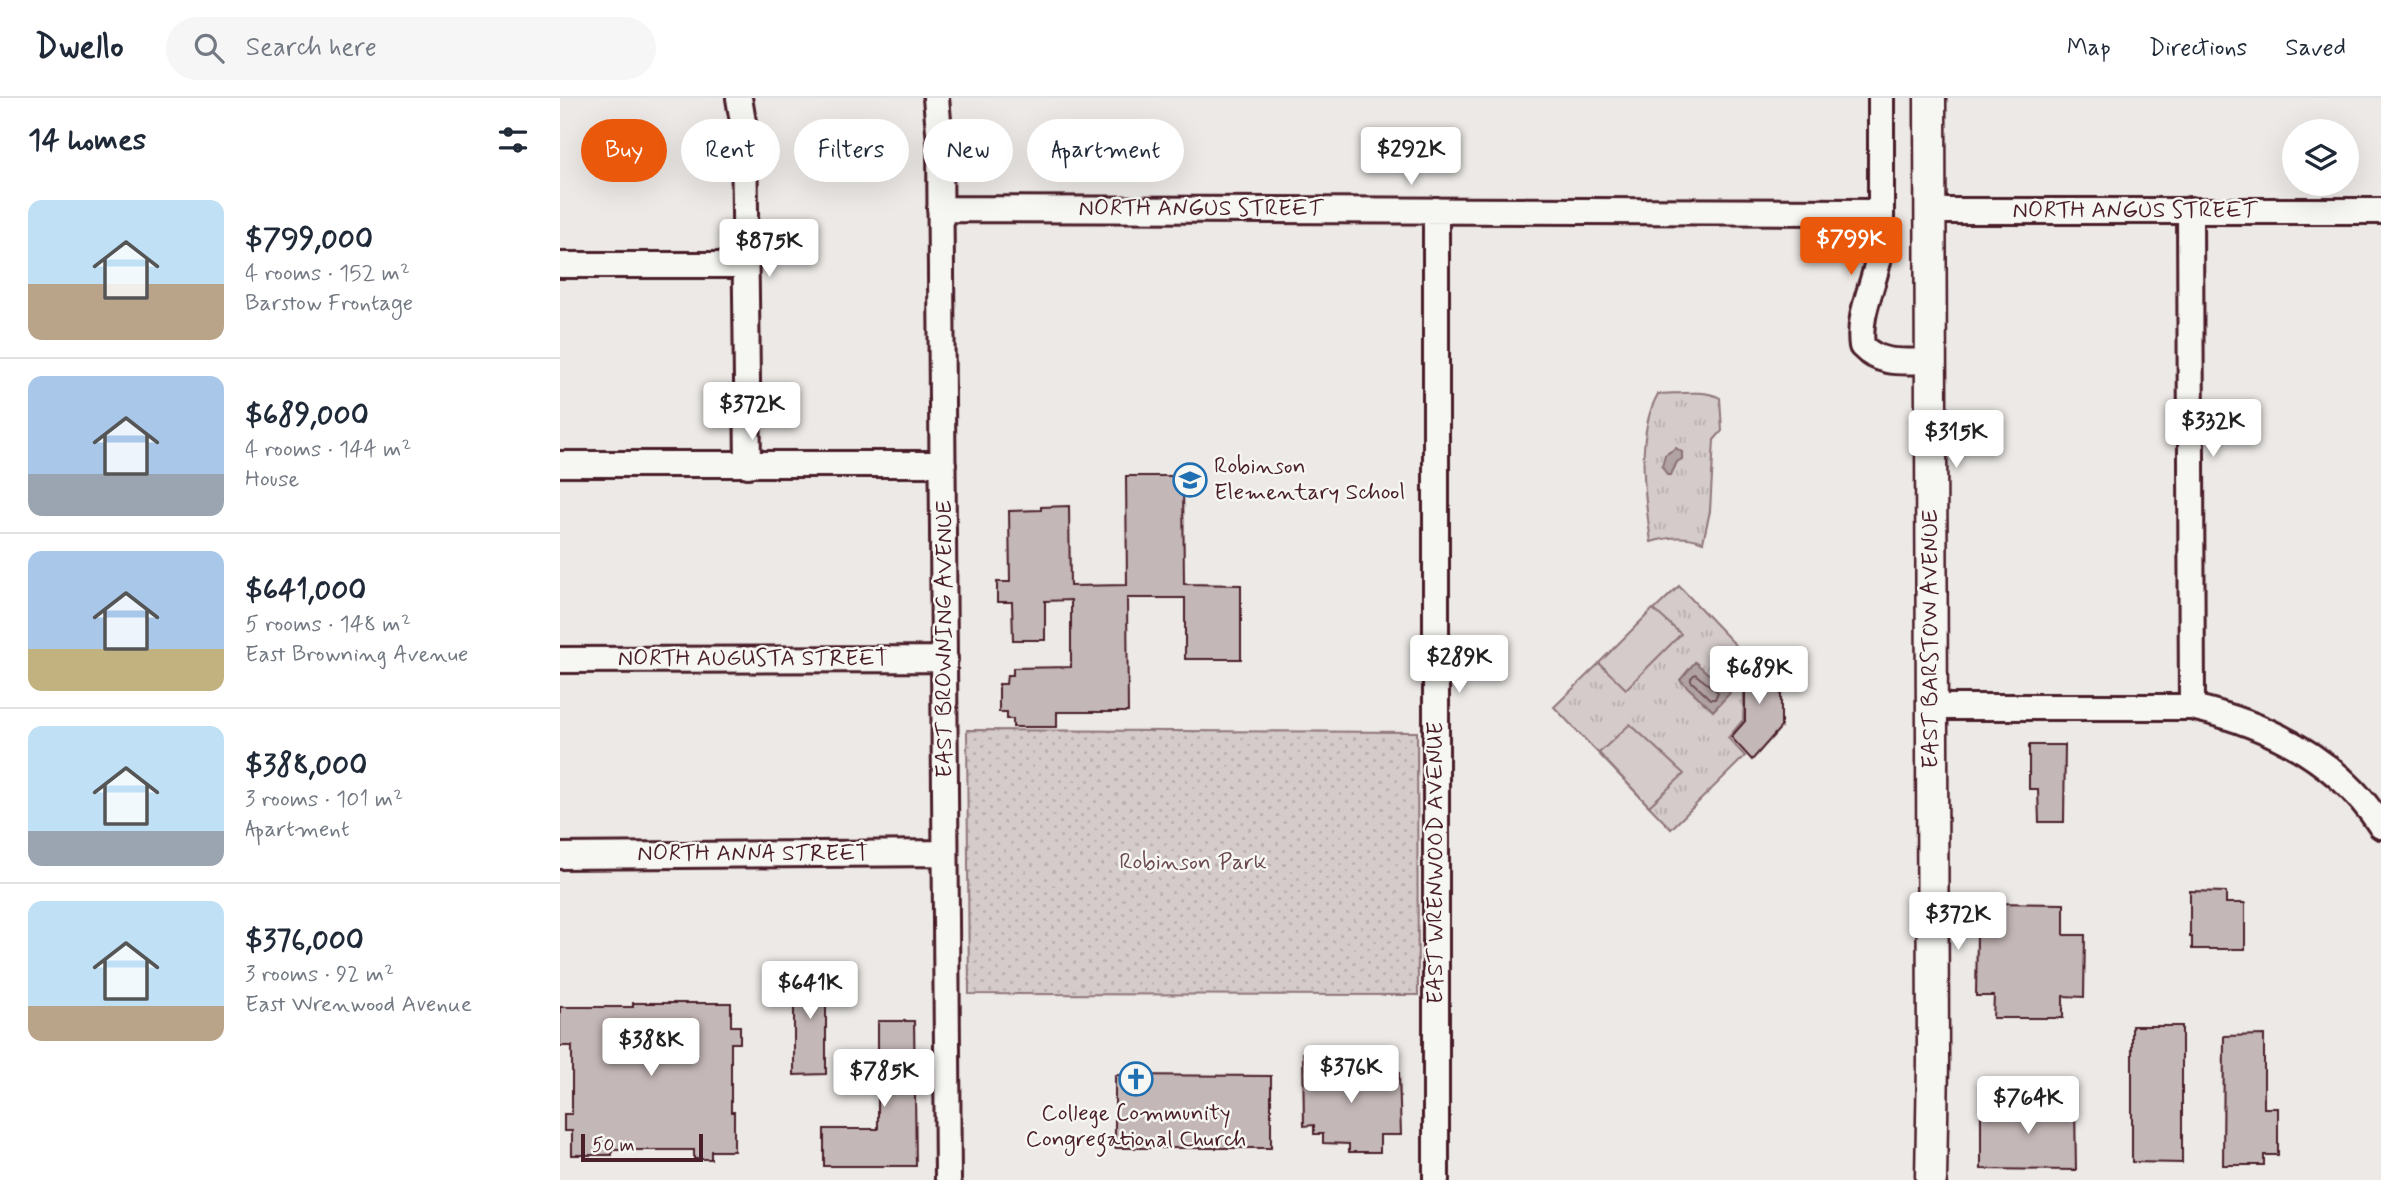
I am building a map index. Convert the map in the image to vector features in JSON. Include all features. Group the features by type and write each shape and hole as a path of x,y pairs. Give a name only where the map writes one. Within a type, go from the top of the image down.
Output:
{"main road":[{"name":"EAST BARSTOW AVENUE","path":"1930,98 1931,1180"}],"street":[{"path":"739,98 744,128 748,465"},
{"name":"EAST BROWNING AVENUE","path":"936,98 940,142 948,1180"},
{"path":"1881,98 1880,259 1861,323 1862,346 1878,359 1892,362 1931,361"},
{"name":"NORTH ANGUS STREET","path":"940,209 1881,212"},
{"name":"EAST WRENWOOD AVENUE","path":"1436,210 1436,1180"},
{"path":"2190,210 2192,707"},
{"name":"NORTH ANGUS STREET","path":"1930,211 2381,211"},
{"path":"560,265 746,265"},
{"path":"560,464 943,464"},
{"name":"NORTH AUGUSTA STREET","path":"560,660 945,659"},
{"path":"1932,707 2192,707 2250,724 2295,744 2339,777 2378,815"},
{"name":"NORTH ANNA STREET","path":"560,856 945,853"}],"green space":[{"path":"1699,393 1720,398 1722,431 1714,440 1710,511 1703,542 1677,538 1651,542 1644,447 1646,428 1658,394"},
{"path":"1679,586 1748,658 1730,676 1744,692 1743,720 1728,738 1745,756 1671,829 1554,707"},
{"path":"1653,609 1681,634 1626,689 1599,663"},
{"path":"1630,724 1684,774 1649,806 1599,753"},
{"name":"Robinson Park","path":"967,730 1417,732 1418,995 969,994"}],"water":[{"path":"1676,448 1682,452 1682,459 1677,462 1671,475 1667,475 1662,466 1665,455"},
{"path":"1695,662 1730,693 1713,711 1680,680"}],"building":[{"path":"1126,476 1183,476 1184,584 1241,585 1241,659 1185,659 1185,598 1127,598 1128,712 1057,712 1057,727 1013,727 1013,719 1007,719 1007,712 999,712 999,684 1006,684 1007,675 1013,675 1013,668 1071,667 1071,600 1045,601 1045,640 1013,640 1012,602 997,602 997,582 1010,582 1009,511 1069,506 1070,586 1127,585"},
{"path":"1757,653 1781,682 1781,727 1752,760 1731,737 1745,721 1745,691 1732,677"},
{"path":"2029,745 2065,745 2064,822 2039,822 2038,789 2029,789"},
{"path":"2190,891 2226,892 2226,903 2245,903 2245,949 2192,949"},
{"path":"1994,903 2064,904 2064,935 2085,935 2084,997 2063,996 2063,1018 1993,1018 1994,996 1976,996 1977,935 1994,935"},
{"path":"794,967 826,967 826,1074 794,1075"},
{"path":"633,1003 731,1003 731,1026 740,1026 740,1043 731,1043 734,1151 711,1151 711,1159 694,1159 694,1150 612,1150 612,1155 572,1155 572,1131 564,1131 564,1114 572,1114 572,1046 560,1046 560,1007 633,1007"},
{"path":"878,1021 914,1021 916,1166 824,1166 824,1129 878,1129"},
{"path":"2132,1026 2182,1026 2182,1163 2132,1162"},
{"path":"2264,1035 2264,1108 2278,1108 2278,1155 2264,1155 2264,1165 2223,1165 2224,1036"},
{"path":"1321,1051 1321,1070 1355,1070 1354,1074 1399,1073 1401,1135 1380,1135 1380,1152 1349,1152 1349,1144 1323,1143 1323,1134 1314,1134 1314,1125 1304,1126 1303,1052"},
{"path":"1115,1075 1271,1076 1271,1148 1115,1148"},
{"path":"2012,1096 2045,1097 2045,1106 2075,1106 2076,1170 1981,1169 1981,1106 2012,1106"}],"place":[{"name":"Robinson Elementary School","path":"1190,480"},
{"name":"College Community Congregational Church","path":"1136,1079"}]}
